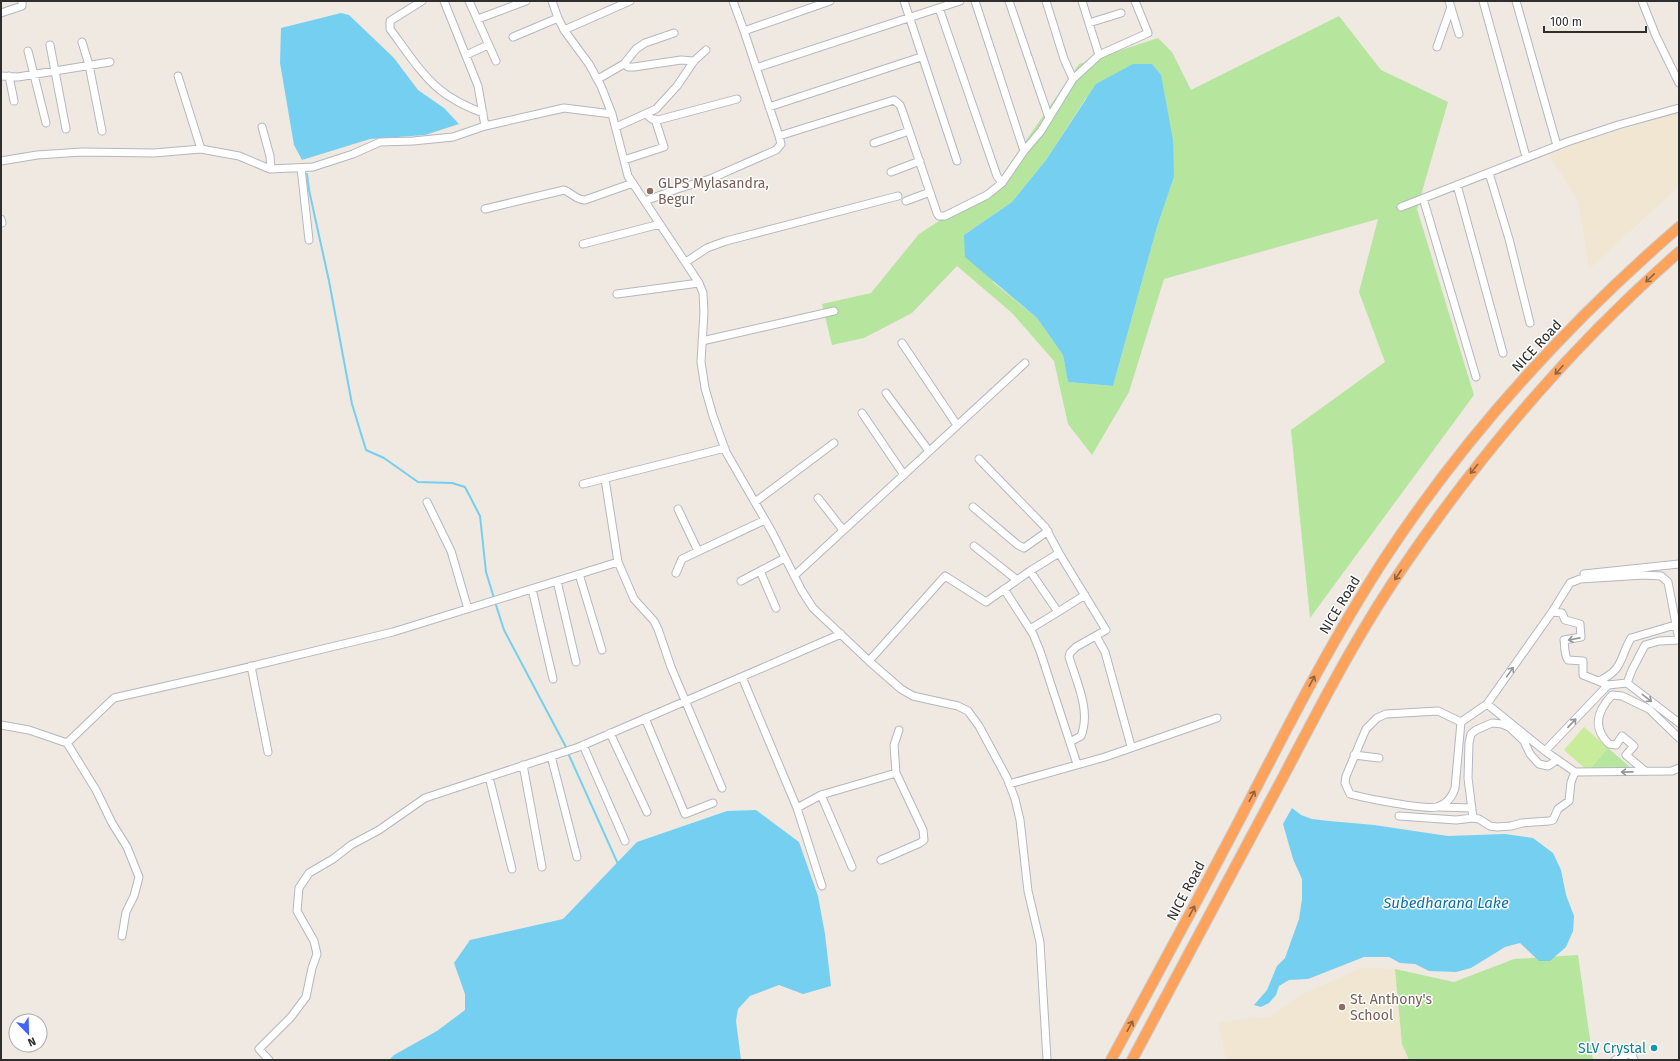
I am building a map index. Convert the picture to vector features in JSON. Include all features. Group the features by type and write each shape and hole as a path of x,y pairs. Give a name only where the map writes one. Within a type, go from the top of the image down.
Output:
{"highway":[{"name":"NICE Road","path":"1111,1060 1193,909 1326,655 1387,556 1453,465 1534,369 1633,266 1679,227"},
{"path":"1132,1060 1349,653 1405,564 1458,490 1529,403 1566,362 1621,306 1679,252"}],"street":[{"path":"1,13 22,6 22,1"},
{"path":"422,1 390,21 390,29 438,88 455,100 483,113"},
{"path":"444,1 478,86 485,126"},
{"path":"469,1 496,61"},
{"path":"478,19 526,1"},
{"path":"552,1 564,30 598,79 612,114 628,176 699,283 703,293 704,312 701,362 705,388 713,416 725,448 802,591 813,608 901,689 913,696 958,706 968,711 986,738 1009,784 1015,799 1020,820 1028,891 1040,942 1047,1060"},
{"path":"564,30 630,1"},
{"path":"645,201 710,179 776,150 781,144 733,1"},
{"path":"744,30 830,1"},
{"path":"904,1 921,57 957,161"},
{"path":"756,68 960,1"},
{"path":"975,1 1024,151"},
{"path":"1009,1 1049,118"},
{"path":"1046,1 1064,59 1073,79"},
{"path":"1082,1 1099,55"},
{"path":"779,136 894,100 900,105 937,213 942,217 987,195 1002,183 1024,151 1041,131 1073,79 1099,55 1148,33 1135,1"},
{"path":"1483,1 1525,152"},
{"path":"1516,1 1556,142"},
{"path":"1642,1 1656,36 1679,83"},
{"path":"1450,4 1459,34"},
{"path":"1437,47 1450,4"},
{"path":"939,8 998,176 1002,183"},
{"path":"1089,23 1122,13"},
{"path":"513,37 558,18"},
{"path":"598,79 624,64 636,49 646,43 674,33"},
{"path":"82,42 89,65 102,131"},
{"path":"50,45 66,129"},
{"path":"466,55 488,45"},
{"path":"616,127 656,109 666,100 684,78 694,61 706,50"},
{"path":"28,51 46,122"},
{"path":"769,107 921,57"},
{"path":"624,64 628,67 634,67 681,60 694,61"},
{"path":"1,76 18,77 35,75 110,62"},
{"path":"9,76 14,101"},
{"path":"178,76 201,150"},
{"path":"646,114 652,119 664,119 737,99"},
{"path":"1,161 37,155 82,152 154,152 201,150 239,156 271,169 301,168 313,167 353,154 380,142 413,142 453,137 485,126 564,108 612,114"},
{"path":"1401,207 1581,138 1679,108"},
{"path":"624,160 664,147 655,119"},
{"path":"262,127 270,156 271,169"},
{"path":"874,143 909,131"},
{"path":"891,172 920,161"},
{"path":"301,168 309,240"},
{"path":"1489,173 1509,239 1530,323"},
{"path":"485,209 564,190 579,200 585,200 633,183"},
{"path":"1457,185 1503,353"},
{"path":"906,201 930,192"},
{"path":"686,262 707,248 726,242 898,196"},
{"path":"1423,198 1476,377"},
{"path":"583,244 660,224"},
{"path":"617,294 699,283"},
{"path":"702,341 834,311"},
{"path":"902,343 957,425"},
{"path":"794,576 1025,363"},
{"path":"886,393 929,451"},
{"path":"862,413 904,474"},
{"path":"755,502 834,443"},
{"path":"583,484 725,448"},
{"path":"979,459 1048,531 1059,553 1106,630 1072,649 1070,653 1069,657 1085,711 1085,723 1081,736 1070,742"},
{"path":"605,479 618,562 634,599 654,621 658,629 671,667 722,788"},
{"path":"818,498 843,530"},
{"path":"427,502 451,552 468,609"},
{"path":"973,507 1018,545 1024,548 1048,531"},
{"path":"678,509 698,551"},
{"path":"676,573 682,558 765,520"},
{"path":"974,546 1017,580"},
{"path":"869,661 945,576 986,602 1030,571 1059,553"},
{"path":"741,581 785,558"},
{"path":"67,743 114,698 393,632 618,562"},
{"path":"1584,574 1679,564"},
{"path":"760,571 776,608"},
{"path":"1030,571 1058,612"},
{"path":"579,574 602,650"},
{"path":"1461,722 1487,704 1570,584 1580,579 1644,575 1661,576 1670,585 1675,624 1679,640 1645,645 1627,683"},
{"path":"557,581 576,662"},
{"path":"532,589 553,679"},
{"path":"1004,589 1030,629 1040,651 1077,764"},
{"path":"1030,629 1085,595"},
{"path":"1552,612 1562,613 1565,620 1580,624 1580,637 1564,640 1566,658 1570,661 1583,661 1583,675 1608,685 1627,683 1679,723"},
{"path":"1599,681 1608,677 1620,665 1631,638 1675,624"},
{"path":"269,1060 259,1049 291,1017 306,997 312,968 317,954 314,941 297,912 299,888 309,874 333,859 351,845 379,830 425,798 583,745 841,634"},
{"path":"1096,636 1105,652 1131,746"},
{"path":"251,666 268,752"},
{"path":"742,676 797,808 822,886"},
{"path":"1545,751 1608,685"},
{"path":"1645,772 1626,755 1634,746 1622,736 1616,745 1609,744 1602,735 1598,720 1599,713 1612,695 1622,696 1649,709 1679,738"},
{"path":"1487,704 1545,751 1575,772 1672,771 1679,768"},
{"path":"1461,722 1438,711 1414,711 1386,714 1377,718 1366,729 1346,776 1346,783 1350,794 1369,799 1424,807 1472,808"},
{"path":"645,718 685,814 713,803"},
{"path":"1009,784 1105,756 1217,718"},
{"path":"1436,807 1448,801 1453,795 1461,734 1461,722"},
{"path":"1473,818 1468,778 1469,743 1471,734 1482,726 1492,723 1509,726 1524,741 1530,754 1539,764 1548,766 1557,760"},
{"path":"1,725 29,730 67,743 96,790 112,823 128,847 139,877 134,896 126,912 122,936"},
{"path":"881,860 920,844 924,840 923,830 896,773 894,745 899,730"},
{"path":"610,733 647,812"},
{"path":"583,745 625,841"},
{"path":"1354,755 1379,758"},
{"path":"551,756 577,857"},
{"path":"523,765 542,866"},
{"path":"1399,816 1456,820 1473,818 1479,819 1490,826 1497,827 1553,820 1558,809 1569,801 1570,782 1575,772"},
{"path":"797,808 821,796 896,773"},
{"path":"489,776 512,869"},
{"path":"821,796 852,866"},
{"path":"1615,1060 1631,1053 1634,1060"}],"shaded area":[{"path":"1679,112 1679,186 1589,269 1578,200 1549,155 1578,143"},
{"name":"St. Anthony's School","path":"1362,968 1395,969 1402,1044 1409,1060 1226,1060 1218,1022 1270,1017 1299,996"}],"green space":[{"path":"1339,16 1381,70 1448,102 1417,209 1474,395 1310,618 1291,430 1385,362 1359,292 1378,219 1164,279 1129,392 1092,455 1068,424 1054,361 1012,313 957,266 912,313 864,338 832,345 822,304 871,293 919,234 996,184 1079,64 1158,38 1172,52 1191,90","holes":["1086,98 1174,177 1157,227 1113,386 1068,382 1063,355 1037,318 994,283 964,235 1012,202 1046,160"]},
{"path":"1584,727 1608,748 1588,771 1564,750"},
{"path":"1608,748 1631,768 1588,771"},
{"path":"1578,955 1593,1060 1409,1060 1402,1044 1395,969 1454,982 1514,959"}],"water":[{"path":"341,13 349,15 394,58 418,90 444,108 459,124 425,135 370,139 302,160 294,145 280,63 281,28"},
{"path":"1133,64 1152,64 1161,75 1173,140 1174,177 1157,227 1113,386 1068,382 1063,355 1037,318 965,257 964,235 1012,202 1046,160 1096,84"},
{"name":"Subedharana Lake","path":"1292,808 1301,815 1312,819 1374,825 1448,836 1505,834 1533,838 1553,853 1561,870 1566,895 1574,916 1573,931 1566,947 1550,961 1539,961 1520,943 1505,947 1471,968 1456,972 1429,971 1415,964 1400,963 1389,957 1364,957 1308,979 1289,980 1279,986 1276,995 1269,1003 1261,1007 1254,1005 1267,990 1277,966 1285,958 1299,919 1302,899 1302,879 1293,859 1283,824"},
{"path":"756,810 799,842 818,896 825,934 831,986 803,994 779,985 750,996 738,1009 736,1021 741,1060 389,1060 394,1055 437,1031 465,1010 465,994 454,963 470,940 563,919 637,842 727,811"}],"waterway":[{"path":"307,174 352,404 366,450 384,458 418,482 452,483 465,487 480,516 486,572 494,598"},
{"path":"495,602 504,630 567,749"},
{"path":"568,753 618,864"}],"place":[{"name":"GLPS Mylasandra, Begur","path":"650,191"},
{"name":"St. Anthony's School","path":"1342,1007"},
{"name":"SLV Crystal","path":"1654,1048"}]}
